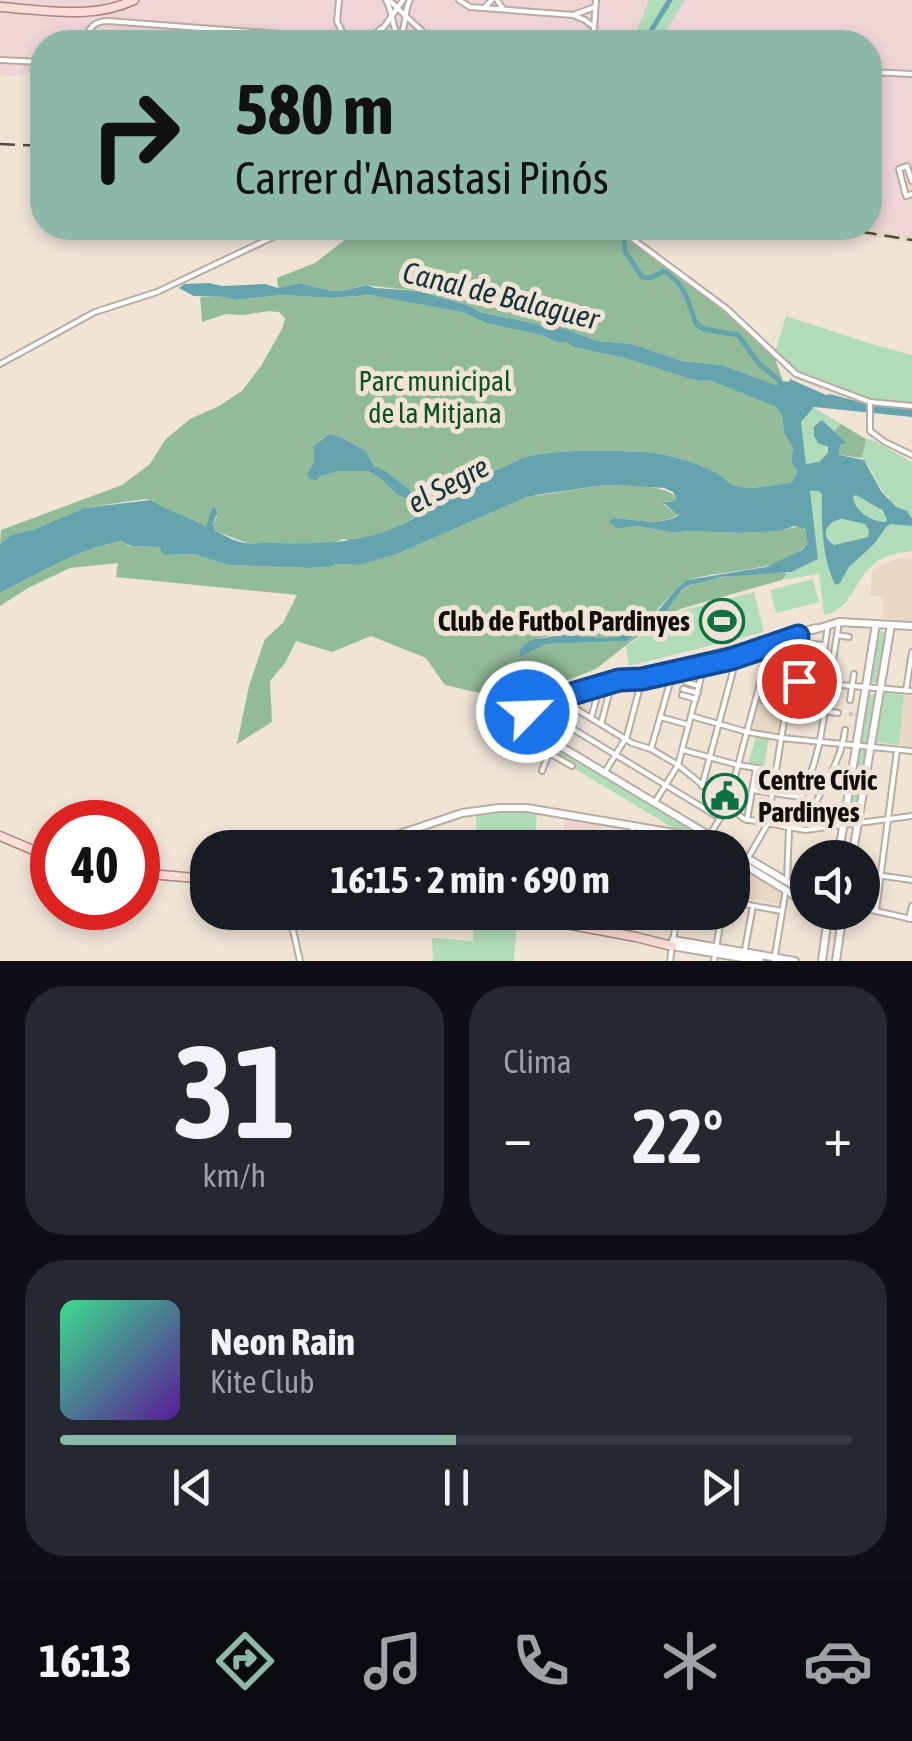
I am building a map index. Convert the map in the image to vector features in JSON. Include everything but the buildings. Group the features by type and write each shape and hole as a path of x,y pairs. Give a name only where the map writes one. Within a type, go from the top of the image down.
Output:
{"main road":[{"path":"0,7 94,12 134,0"},
{"path":"0,836 30,849"},
{"path":"160,875 190,877"},
{"path":"602,930 673,943"}],"street":[{"path":"331,30 337,22 339,0"},
{"path":"387,0 421,30"},
{"path":"387,0 395,30"},
{"path":"379,30 396,7 407,0"},
{"path":"402,30 407,0"},
{"path":"460,0 470,8 573,15 596,7"},
{"path":"484,8 495,0 503,9"},
{"path":"594,28 596,0"},
{"path":"587,12 595,15"},
{"path":"573,15 594,28"},
{"path":"585,20 595,15"},
{"path":"90,30 108,20 243,30"},
{"path":"337,22 341,30"},
{"path":"393,25 404,25"},
{"path":"0,60 30,61"},
{"path":"882,73 912,74"},
{"path":"909,195 899,168 907,166 912,181"},
{"path":"0,364 95,312 165,288 267,240"},
{"path":"634,240 728,309 796,374 870,403 912,406"},
{"path":"870,403 871,432 912,455"},
{"path":"774,959 786,887 789,829 820,740 839,622"},
{"path":"769,643 839,622 912,626"},
{"path":"841,840 876,624"},
{"path":"819,683 828,625"},
{"path":"855,840 891,625"},
{"path":"837,635 849,637"},
{"path":"750,855 767,825 798,637"},
{"path":"641,676 673,672 798,637 825,645"},
{"path":"776,702 788,640"},
{"path":"713,830 727,806 769,643"},
{"path":"764,669 819,683 909,691 912,652"},
{"path":"702,786 736,653"},
{"path":"784,653 796,654"},
{"path":"696,830 515,719 512,712 519,706 567,699 615,681 704,662"},
{"path":"655,802 678,765 704,662"},
{"path":"793,674 821,670"},
{"path":"765,700 772,671"},
{"path":"652,749 673,672"},
{"path":"850,700 854,674"},
{"path":"605,772 625,738 641,676"},
{"path":"600,724 615,681"},
{"path":"591,718 600,686"},
{"path":"697,696 684,689 699,686"},
{"path":"547,736 555,719 552,699"},
{"path":"567,699 600,724 678,765 747,820 804,830 912,816"},
{"path":"567,699 567,725 720,818"},
{"path":"756,699 788,704"},
{"path":"524,721 525,708"},
{"path":"825,711 838,713"},
{"path":"660,716 689,725"},
{"path":"692,716 782,738 912,751"},
{"path":"798,806 814,804 833,771 845,730"},
{"path":"682,750 738,765 776,770"},
{"path":"898,750 880,875 912,880"},
{"path":"542,771 549,752 572,766"},
{"path":"747,820 756,768"},
{"path":"752,790 801,797"},
{"path":"411,830 462,813 499,808 530,809 650,830"},
{"path":"633,826 633,830"},
{"path":"750,860 790,890"},
{"path":"750,868 790,888"},
{"path":"745,949 752,906 782,911"},
{"path":"880,912 911,919 912,906"},
{"path":"293,930 300,961"},
{"path":"670,961 675,930"},
{"path":"822,961 824,930"},
{"path":"836,961 842,930"},
{"path":"673,943 760,961"},
{"path":"715,954 796,961"}],"shaded area":[{"path":"0,0 649,0 637,30 30,30 30,75 0,74"},
{"path":"684,0 912,0 912,236 882,231 882,30 666,30"},
{"path":"882,231 912,236 912,243 882,238"},
{"path":"903,557 912,559 912,621 882,618 884,597 870,596 872,572"},
{"path":"904,695 912,696 912,746 899,745"},
{"path":"759,703 783,706 778,736 753,729"},
{"path":"565,818 601,824 600,830 569,830 568,825 564,830"},
{"path":"750,875 781,894 780,904 750,899"}],"green space":[{"path":"649,0 684,0 666,30 637,30"},
{"name":"Parc municipal de la Mitjana","path":"345,240 629,240 707,297 774,356 783,381 776,385 722,365 682,361 632,344 597,341 563,328 548,329 418,291 364,285 332,291 300,283 278,288 277,278 315,263"},
{"name":"Parc municipal de la Mitjana","path":"282,295 375,295 462,312 486,323 625,358 690,379 710,379 776,407 793,448 791,462 797,471 789,483 742,487 701,466 661,454 557,452 529,456 492,471 479,472 458,493 424,497 374,466 366,451 330,434 313,446 314,462 308,478 317,481 340,471 368,471 399,496 422,503 423,512 394,529 353,542 344,539 329,544 247,543 215,531 217,517 211,509 206,527 145,499 84,508 11,535 0,544 1,530 122,485 150,464 165,440 190,419 242,391 261,366 285,318 279,312 269,311 226,314 202,322 200,297 235,300"},
{"path":"786,316 912,355 912,406 839,390 789,367 774,356"},
{"path":"813,407 841,424 834,431 826,423 816,423 823,445 829,449 820,461 806,464 801,421"},
{"path":"841,424 866,439 862,458 839,455 840,445 847,443 834,431"},
{"path":"866,439 912,462 912,551 878,561 841,607 824,615 819,574 782,580 787,573 818,558 809,491 822,494 825,552 835,585 890,524 889,497 862,458"},
{"name":"Parc municipal de la Mitjana","path":"606,485 654,487 676,497 664,505 679,514 672,518 613,518 617,529 636,526 675,533 740,533 801,526 808,534 808,543 797,553 768,565 687,580 640,626 619,637 553,636 529,642 519,650 520,657 547,644 628,641 694,584 735,576 787,573 782,580 680,609 596,669 514,701 445,685 426,658 371,636 332,652 296,641 270,681 272,722 237,744 249,686 265,639 283,623 297,595 116,577 118,563 70,568 0,606 0,593 75,556 123,541 129,546 159,547 163,555 194,554 228,565 355,565 397,554 527,497"},
{"path":"855,495 877,505 886,522 861,512 854,502"},
{"path":"839,519 865,524 868,537 833,545 827,529 829,522"},
{"path":"813,579 819,602 776,613 770,590"},
{"name":"Club de Futbol Pardinyes","path":"754,592 764,632 629,666 626,646 681,611"},
{"path":"878,631 887,632 879,684 871,682"},
{"path":"882,692 904,695 899,745 874,742"},
{"path":"868,694 876,695 869,743 861,742"},
{"path":"550,704 553,716 546,731 530,720 533,708"},
{"path":"522,724 698,830 676,830 517,734"},
{"path":"756,737 769,739 764,767 748,764"},
{"path":"859,749 868,751 855,820 848,821"},
{"path":"476,813 537,813 536,830 476,830"},
{"path":"473,930 516,930 514,961 433,961 432,938 473,941"}],"water":[{"path":"300,283 332,291 366,285 418,291 481,312 548,329 563,328 597,341 632,344 682,361 722,365 776,385 790,379 826,395 912,408 912,417 814,407 801,422 806,464 819,462 828,453 828,447 818,443 814,436 814,426 822,420 847,443 840,445 839,455 864,460 881,491 896,507 907,511 912,526 886,527 835,585 825,552 822,494 810,491 818,559 791,572 721,577 690,585 663,615 628,641 547,644 520,657 519,650 535,639 566,635 619,637 652,618 687,580 766,567 802,550 808,543 805,529 795,526 780,531 675,533 636,526 617,529 609,522 613,518 655,521 679,515 662,502 675,501 676,497 664,488 606,485 527,497 397,554 358,565 228,565 194,554 163,555 159,547 131,546 122,541 75,556 0,593 0,544 11,535 84,508 151,500 206,527 211,509 215,508 215,531 248,543 352,540 406,523 423,512 422,503 399,496 368,471 340,471 316,481 308,478 314,462 313,446 330,434 366,451 374,466 424,497 458,493 480,472 529,456 557,452 661,454 701,466 742,487 789,483 797,471 791,462 793,448 776,407 710,380 690,379 625,358 573,347 541,335 486,323 462,312 371,295 282,295 235,300 194,296 179,288 184,284 265,284 278,288","holes":["856,495 882,510 886,522 861,512 854,502","842,519 865,524 868,537 834,545 827,537 827,529 832,522"]}],"waterway":[{"path":"651,30 670,0"},
{"path":"624,240 625,251 642,277 650,278 664,271 672,277 685,295 697,325 738,335 782,387"}],"tunnel":[{"path":"849,714 856,715"}],"railway":[{"path":"0,144 30,145"},
{"path":"882,235 912,240"}],"place":[{"name":"Club de Futbol Pardinyes","path":"722,621"},
{"name":"Centre Cívic Pardinyes","path":"725,796"}],"route":[{"path":"527,712 525,708 566,694 619,680 704,666 798,636 792,680 799,681"}],"water label":[{"name":"Canal de Balaguer","path":"501,295"},
{"name":"el Segre","path":"448,484"}]}
